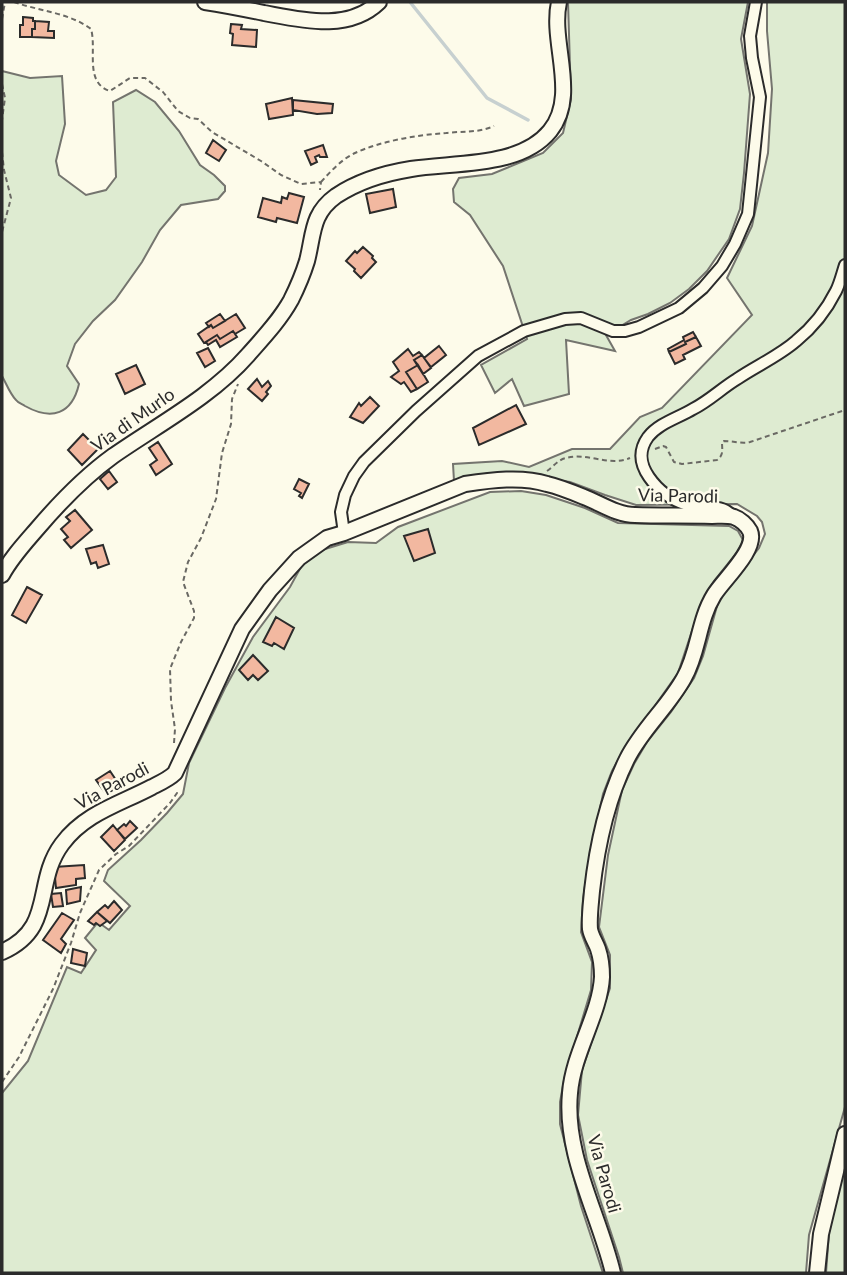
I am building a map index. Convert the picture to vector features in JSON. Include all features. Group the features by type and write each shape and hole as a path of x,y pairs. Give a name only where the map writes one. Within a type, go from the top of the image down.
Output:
{"street":[{"path":"205,2 308,21 329,21 352,18 379,2"},
{"path":"320,212 338,195 380,177 412,169 500,159 521,152 544,137 561,108 562,62 557,36 559,2"},
{"path":"344,533 341,512 345,495 364,462 478,356 523,331 565,319 581,318 612,331 639,327 679,308 703,288 722,266 748,214 760,97 750,36 756,2"},
{"name":"Via di Murlo","path":"2,575 62,500 111,458 203,395 247,357 290,301 305,267 310,240 320,212"},
{"path":"732,516 730,512 722,509 678,502 656,486 642,465 641,454 649,436 666,422 692,410 795,342 812,326 836,291 845,265"},
{"name":"Via Parodi","path":"2,953 17,944 34,927 52,858 73,830 86,819 171,777 180,764 242,629 270,590 299,558 327,538 466,484 481,482 530,480 547,483 624,514 732,516 742,521 749,528 751,541 746,554 713,596 706,610 694,656 685,677 628,756 611,795 593,880 590,932 602,963 602,978 600,993 576,1064 570,1091 569,1119 574,1150 613,1273"},
{"path":"817,1273 821,1234 845,1134"}],"path":[{"path":"2,19 5,2"},
{"path":"14,2 75,19 91,29 95,75 102,89 110,92 130,78 145,78 163,92 178,111 198,119 228,143 281,175 301,184 321,183"},
{"path":"2,84 5,98 2,120"},
{"path":"320,212 321,183 333,169 353,154 397,140 483,131 494,127"},
{"path":"2,152 11,198 2,232"},
{"path":"173,753 175,729 170,668 194,618 183,582 188,562 201,538 216,499 222,453 231,425 232,399 239,380"},
{"path":"530,480 566,457 618,462 663,446 674,462 682,464 717,460 723,453 724,441 750,442 845,410"},
{"path":"2,1082 19,1057 53,989 80,913 99,870 129,846 170,803 177,793 177,785 171,777"}],"green space":[{"path":"568,2 748,2 741,39 750,94 744,173 740,209 729,239 707,271 670,303 631,320 606,335 615,351 566,340 569,394 524,406 512,379 495,393 481,365 527,339 503,266 470,215 454,202 453,189 459,178 492,174 543,153 563,133 571,99"},
{"path":"767,2 845,2 845,1107 809,1235 806,1273 623,1273 587,1160 578,1115 582,1070 610,988 610,955 599,927 608,855 622,790 634,764 694,678 719,599 759,548 765,534 762,522 757,516 737,504 636,505 570,482 527,476 489,473 454,481 453,464 502,461 529,467 572,449 610,449 640,417 662,408 752,315 727,278 752,226 768,153 772,89"},
{"path":"2,71 30,78 62,76 65,124 56,161 59,175 86,195 106,190 116,177 113,102 136,90 155,102 179,131 200,165 225,186 225,191 218,199 181,205 160,230 142,262 115,300 93,321 75,344 67,366 79,384 76,394 66,408 52,414 35,411 18,402 2,376"},
{"path":"521,491 546,495 618,523 729,526 738,531 743,540 739,550 714,581 701,604 678,673 612,771 603,794 588,866 581,932 592,962 591,990 564,1080 560,1124 581,1206 603,1273 2,1273 2,1093 28,1061 67,967 81,973 96,950 85,938 98,922 109,930 130,906 104,881 108,870 141,840 183,794 189,763 253,637 290,587 302,565 322,550 348,542 376,543 398,527 490,492"},
{"path":"845,1162 845,1273 826,1273 829,1232"}],"building":[{"path":"23,17 33,18 35,21 32,37 20,37"},
{"path":"35,21 49,22 48,31 54,31 54,38 32,37"},
{"path":"231,24 242,25 241,29 257,30 256,47 232,45"},
{"path":"292,98 293,115 269,119 266,104"},
{"path":"293,100 333,104 332,113 317,114 293,110"},
{"path":"213,140 226,150 219,161 206,153"},
{"path":"323,145 327,157 315,157 317,162 311,165 305,151"},
{"path":"393,189 396,207 370,213 366,194"},
{"path":"289,193 304,197 297,223 277,218 276,222 258,217 263,198 281,203 282,197 287,199"},
{"path":"363,247 376,262 361,278 346,261"},
{"path":"220,314 225,321 213,328 211,325 209,327 206,323"},
{"path":"236,314 245,328 220,339 217,335 204,343 198,334"},
{"path":"233,331 237,337 220,347 216,340 208,345 206,342 217,335 220,339"},
{"path":"693,332 696,337 669,352 668,349"},
{"path":"696,337 701,346 683,355 685,359 675,364 669,352"},
{"path":"439,346 446,355 431,367 424,358"},
{"path":"208,348 215,361 205,367 197,353"},
{"path":"408,349 413,356 419,352 422,355 414,360 418,365 406,372 417,389 411,392 404,382 401,384 391,377 399,371 393,362"},
{"path":"422,355 431,368 423,374 414,360"},
{"path":"136,365 145,384 125,394 116,374"},
{"path":"418,365 428,382 417,389 406,372"},
{"path":"257,379 262,387 268,381 271,386 262,401 248,389"},
{"path":"370,397 379,406 363,423 350,417 359,403 361,406"},
{"path":"516,405 526,424 479,445 473,428"},
{"path":"83,434 98,449 82,465 68,450"},
{"path":"158,442 172,464 156,475 150,465 157,460 149,448"},
{"path":"109,471 117,482 108,489 100,479"},
{"path":"299,479 309,484 302,498 299,496 301,493 294,489"},
{"path":"75,510 92,530 71,548 64,540 68,537 61,529 70,521 66,517"},
{"path":"428,529 435,553 414,561 404,536"},
{"path":"103,545 109,564 98,568 96,562 91,564 86,549"},
{"path":"27,587 42,595 26,623 12,615"},
{"path":"276,617 294,628 284,649 274,643 272,646 263,642"},
{"path":"253,655 268,671 258,680 253,675 248,680 239,670"},
{"path":"110,771 120,786 106,794 96,780"},
{"path":"130,821 137,828 125,839 117,830"},
{"path":"113,825 125,840 114,851 101,837"},
{"path":"84,865 85,878 76,879 76,885 56,888 54,867"},
{"path":"81,887 80,901 67,904 66,890"},
{"path":"61,893 63,906 53,907 51,894"},
{"path":"114,901 122,910 110,923 97,912 105,905 108,908"},
{"path":"97,912 107,921 100,926 88,921"},
{"path":"62,913 74,920 61,939 66,944 61,953 43,940"},
{"path":"73,949 87,953 85,966 71,963"}],"waterway":[{"path":"410,2 487,98 528,120"}]}
